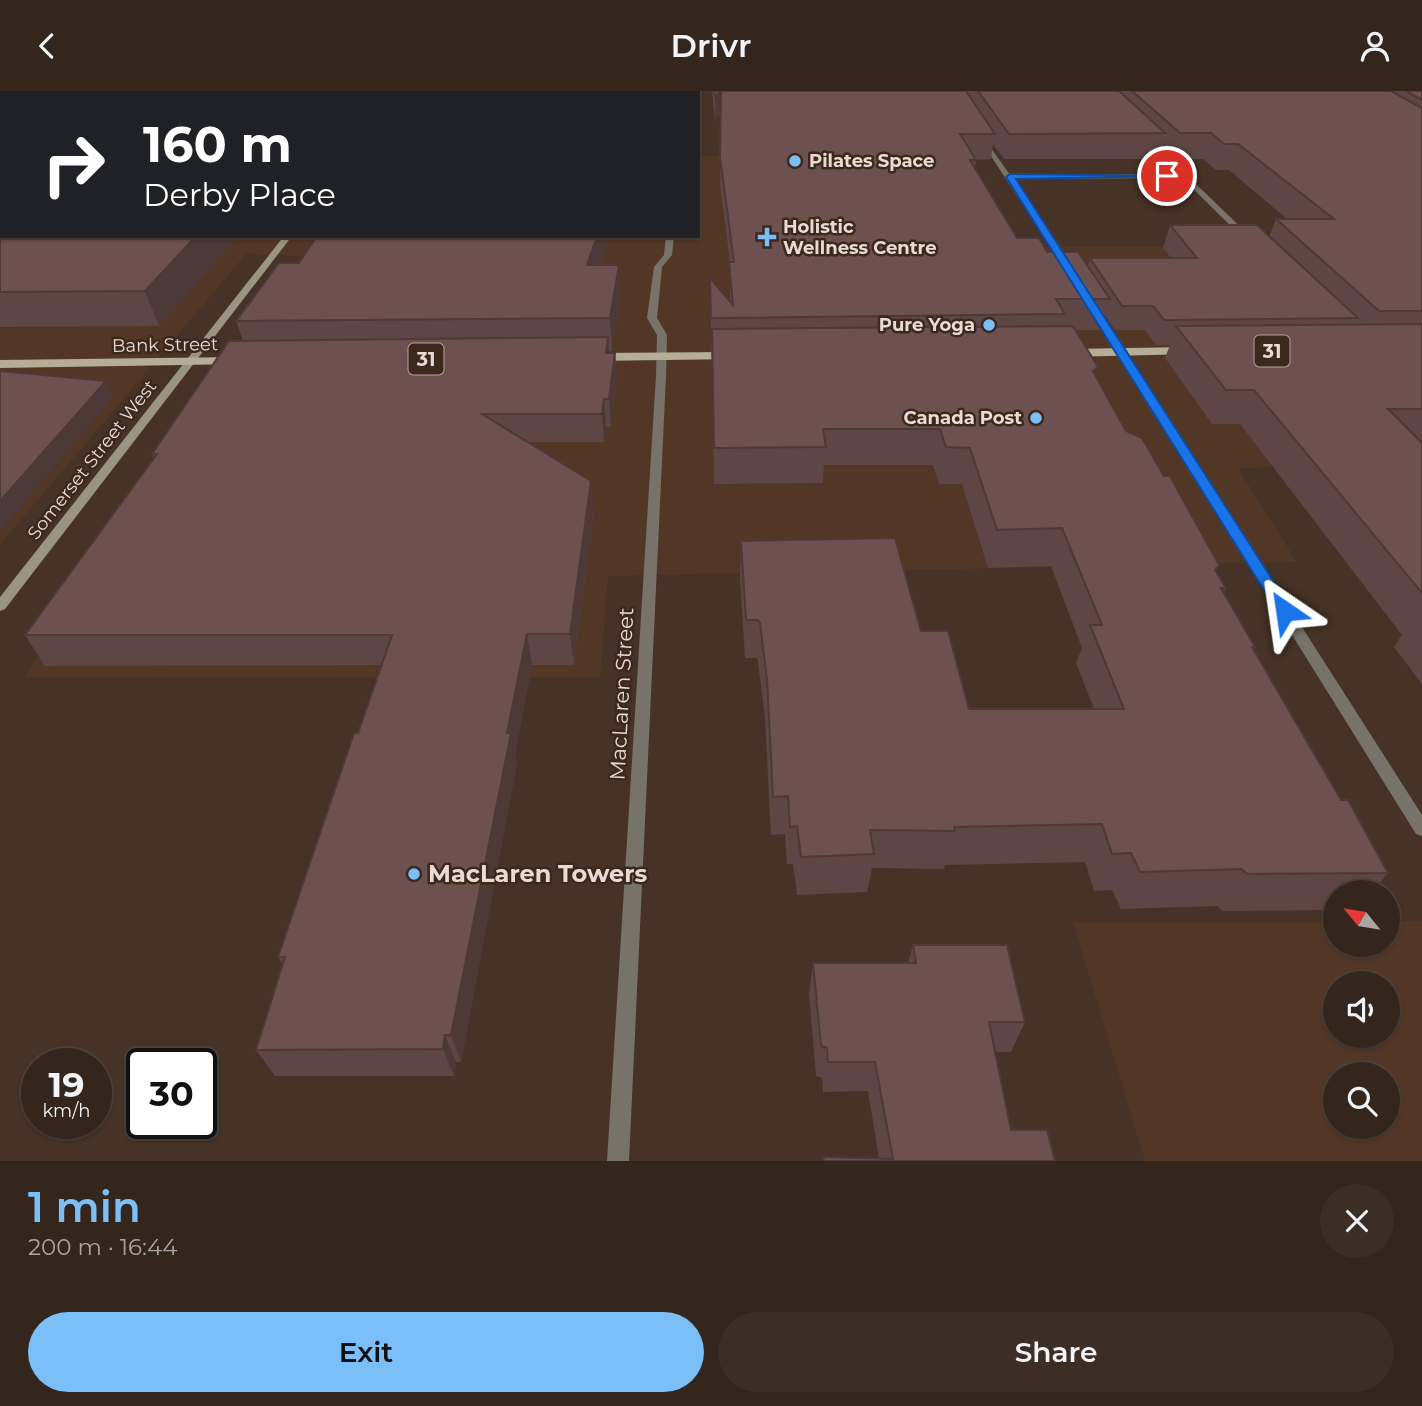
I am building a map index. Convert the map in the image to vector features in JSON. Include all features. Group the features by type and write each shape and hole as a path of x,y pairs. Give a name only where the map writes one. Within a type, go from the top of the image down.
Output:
{"main road":[{"name":"Somerset Street West","path":"0,606 286,238"},
{"path":"1052,353 1209,351"},
{"path":"579,358 752,356"},
{"name":"Bank Street","path":"0,364 259,361"}],"street":[{"path":"971,122 1010,177 1074,278"},
{"path":"1139,133 1256,247"},
{"path":"1010,177 1184,176"},
{"name":"MacLaren Street","path":"618,1161 662,335 652,318 658,267 668,255 670,238"},
{"path":"1088,299 1422,829"}],"shaded area":[{"path":"856,155 1024,247 1236,247 1422,464 1238,468 1297,562 608,576 600,677 24,677 224,383 300,256 246,254 0,545 0,238 700,238 700,156"},
{"path":"1400,921 1422,921 1422,1161 1145,1161 1073,922 1323,922 1323,957 1400,957"}],"building":[{"path":"721,91 966,91 995,134 960,134 976,160 970,160 1017,238 1039,238 1047,252 1078,252 1110,299 1056,299 1065,314 711,318 710,278 733,305 729,262 734,262 720,157"},
{"path":"978,91 1119,91 1165,133 1009,134"},
{"path":"1132,91 1391,91 1422,108 1422,311 1379,311 1276,219 1334,219 1238,144 1224,144 1211,133 1180,133"},
{"path":"1406,91 1422,91 1422,100"},
{"path":"1170,225 1257,225 1358,318 1164,320 1153,306 1122,306 1090,258 1197,258"},
{"path":"0,238 194,238 145,291 0,292"},
{"path":"316,238 596,238 587,265 619,265 610,318 236,321 279,263 299,263"},
{"path":"1422,324 1422,409 1388,409 1422,443 1422,593 1254,390 1226,390 1176,326"},
{"path":"1073,326 1098,367 1093,371 1126,431 1142,438 1164,476 1170,476 1219,565 1215,570 1226,588 1221,588 1255,647 1252,647 1341,800 1348,800 1388,873 1247,874 1242,869 1140,872 1131,853 1112,854 1102,824 954,827 955,831 870,830 874,854 801,857 797,826 790,827 788,796 773,797 767,679 760,623 758,620 746,620 741,541 895,538 921,631 948,631 969,709 1124,709 1090,625 1102,625 1062,528 997,530 970,448 946,447 940,429 823,429 826,447 714,448 712,329"},
{"path":"608,337 606,353 615,353 609,399 604,399 602,414 482,414 591,481 570,634 527,634 507,733 511,733 451,1035 445,1035 443,1049 256,1050 285,957 278,957 354,733 358,733 392,635 25,635 157,454 152,454 229,341"},
{"path":"0,371 106,381 0,501"},
{"path":"913,945 1007,945 1025,1022 989,1022 1011,1130 1047,1130 1055,1161 824,1161 823,1157 893,1159 875,1062 828,1062 827,1048 821,1046 813,963 916,963"}],"place":[{"name":"Pilates Space","path":"795,161"},
{"name":"Holistic Wellness Centre","path":"767,237"},
{"name":"Pure Yoga","path":"989,325"},
{"name":"Canada Post","path":"1036,418"},
{"name":"MacLaren Towers","path":"414,874"}],"route":[{"path":"1167,176 1010,177 1285,611"}]}
